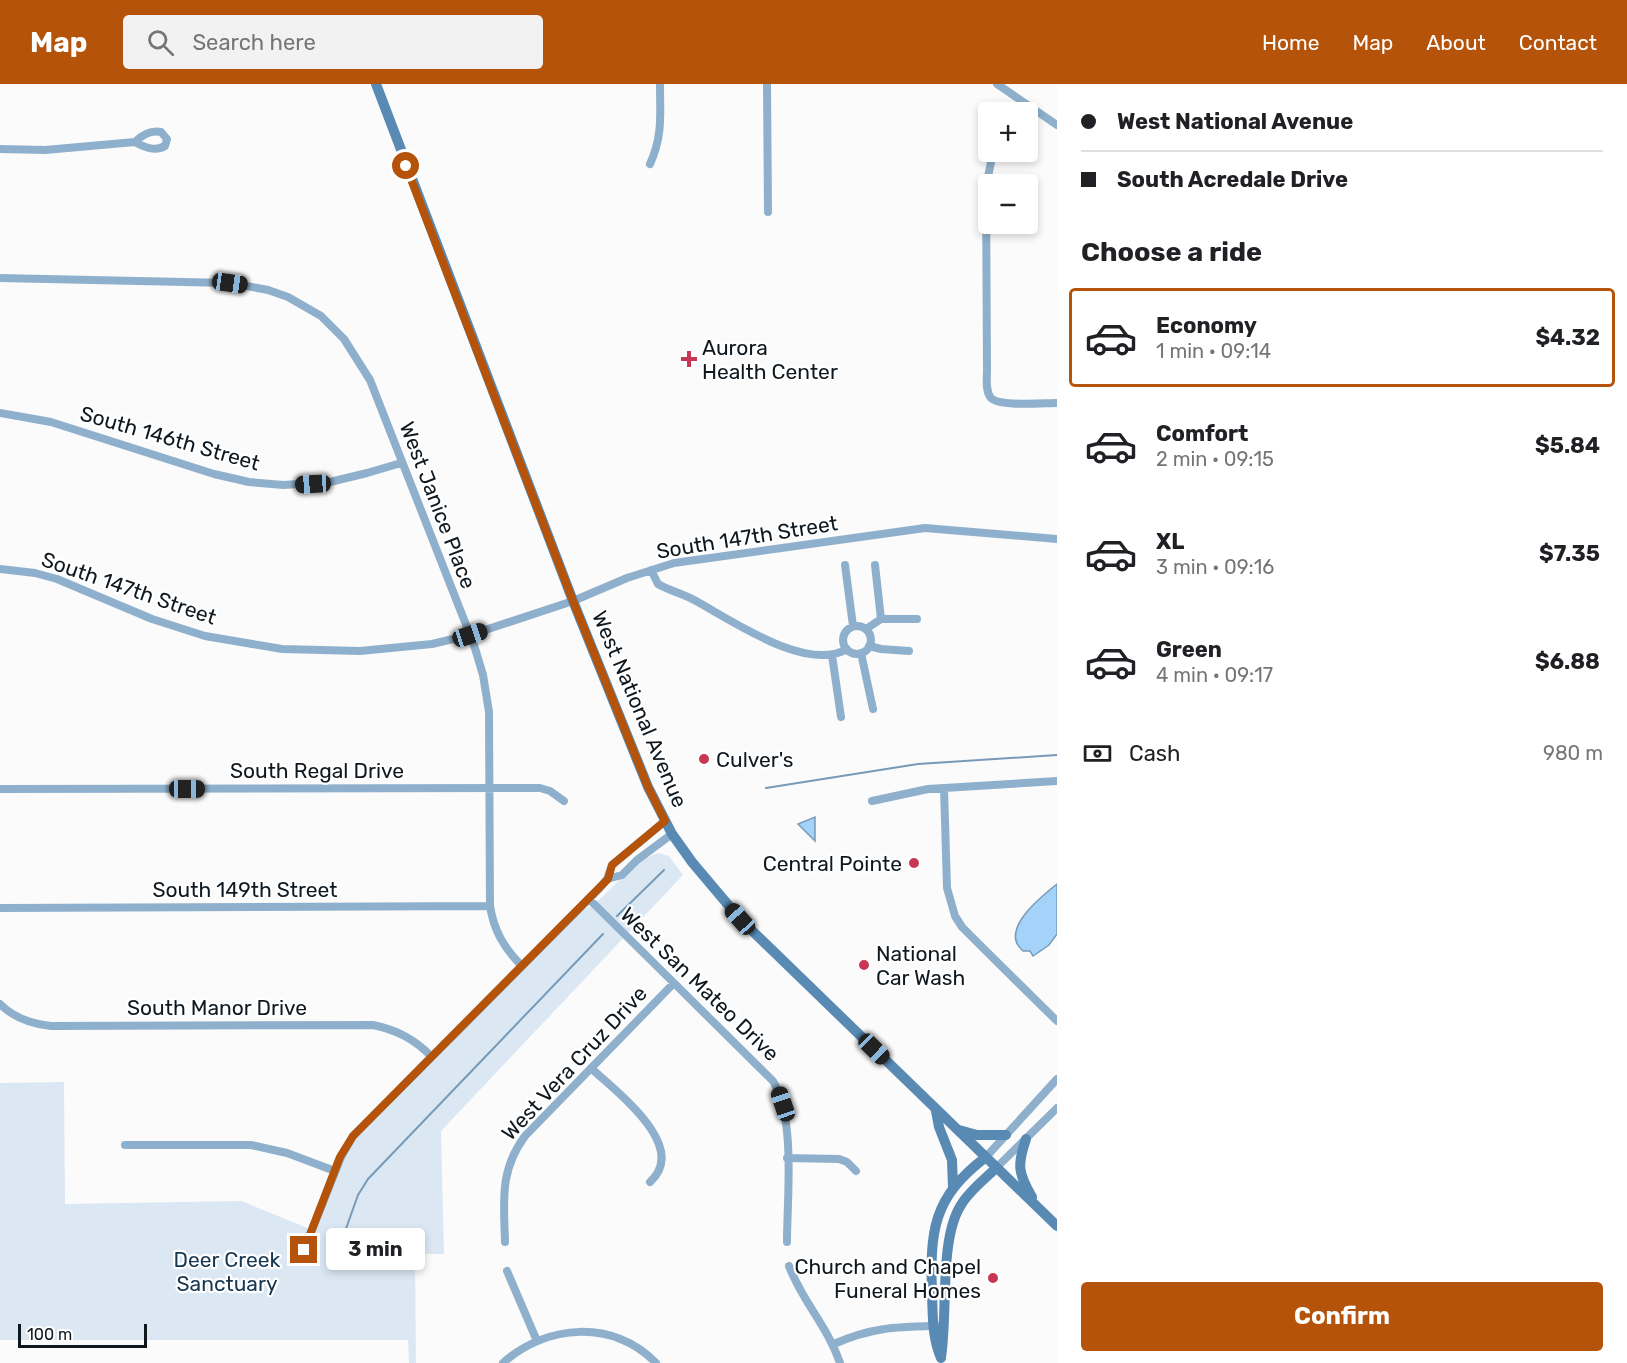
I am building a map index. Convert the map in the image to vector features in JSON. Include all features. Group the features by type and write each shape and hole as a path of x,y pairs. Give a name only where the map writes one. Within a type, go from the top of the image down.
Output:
{"main road":[{"name":"West National Avenue","path":"376,84 573,601 648,787 672,834 698,870 740,919 1057,1226"},
{"path":"936,1111 939,1127 952,1160 953,1188"},
{"path":"956,1129 977,1135 1006,1136"},
{"path":"1026,1139 1021,1154 1020,1172 1044,1214"},
{"path":"941,1360 934,1339 932,1245 938,1218 953,1188 966,1172 986,1157"},
{"path":"941,1360 945,1326 948,1249 954,1219 962,1202 996,1168"}],"street":[{"path":"650,164 658,146 661,129 660,84"},
{"path":"767,84 768,212"},
{"path":"996,84 1057,125"},
{"path":"0,149 45,150 135,142"},
{"path":"990,162 985,217 987,386 989,394 994,399 1009,403 1057,403"},
{"name":"West Janice Place","path":"0,278 230,283 268,290 288,297 321,316 344,339 362,365 379,401 401,463 470,635 483,675 488,696 492,921 502,942 522,966"},
{"name":"South 146th Street","path":"0,413 17,414 51,422 214,474 249,482 283,485 330,482 368,474 401,463"},
{"name":"South 147th Street","path":"0,569 35,573 57,579 152,619 205,636 247,644 307,651 360,651 432,644 470,635 573,601 674,563 925,528 1057,539"},
{"path":"845,565 853,626"},
{"path":"875,565 881,619"},
{"path":"651,570 658,584 664,588 695,600 762,638 795,651 832,655 846,649"},
{"path":"866,629 881,619 917,619"},
{"path":"858,626 866,629 870,637 869,646 861,653 854,653 846,649 843,640 849,628 858,626"},
{"path":"869,646 909,651"},
{"path":"861,653 873,709"},
{"path":"832,655 841,717"},
{"path":"873,801 928,789 1057,781"},
{"path":"944,788 947,888 956,916 962,927 1057,1021"},
{"name":"South Regal Drive","path":"0,789 547,789 564,801"},
{"path":"304,1250 340,1157 353,1136 589,899 608,879 612,865 665,821"},
{"path":"608,879 622,875 637,860 672,834"},
{"name":"West San Mateo Drive","path":"589,899 773,1082 779,1092 786,1116 787,1242"},
{"name":"South 149th Street","path":"0,908 490,906"},
{"name":"West Vera Cruz Drive","path":"505,1242 504,1185 514,1151 525,1136 674,983"},
{"name":"South Manor Drive","path":"0,1004 10,1013 30,1022 51,1026 373,1025 411,1038 431,1056"},
{"path":"591,1068 642,1117 659,1143 663,1160 661,1168 650,1182"},
{"path":"986,1157 1057,1079"},
{"path":"996,1168 1057,1108"},
{"path":"125,1145 251,1145 287,1153 335,1171"},
{"path":"787,1158 839,1159 847,1162 856,1171"},
{"path":"789,1266 801,1293 834,1344 840,1363"},
{"path":"507,1271 537,1341"},
{"path":"834,1344 874,1329 945,1326"},
{"path":"503,1363 537,1341 570,1332 606,1335 630,1344 656,1363"}],"green space":[{"name":"Deer Creek Sanctuary","path":"658,853 669,856 683,875 441,1131 444,1254 415,1254 416,1363 409,1363 408,1340 0,1340 0,1083 64,1082 65,1204 241,1201 315,1231 343,1158 358,1136 580,912 600,899 637,864"}],"water":[{"path":"815,817 815,841 798,824"},
{"path":"1057,884 1057,934 1049,945 1033,956 1030,951 1023,951 1017,943 1016,933 1019,924 1033,905"}],"waterway":[{"path":"766,788 918,764 1057,755"},
{"path":"617,916 664,870"},
{"path":"332,1268 358,1195 368,1179 603,934"}],"place":[{"name":"Aurora Health Center","path":"689,359"},
{"name":"Culver's","path":"704,759"},
{"name":"Central Pointe","path":"914,863"},
{"name":"National Car Wash","path":"864,965"},
{"name":"Church and Chapel Funeral Homes","path":"993,1278"}],"route":[{"path":"304,1250 340,1157 353,1136 608,879 612,865 665,821 648,787 573,601 406,166"}]}
